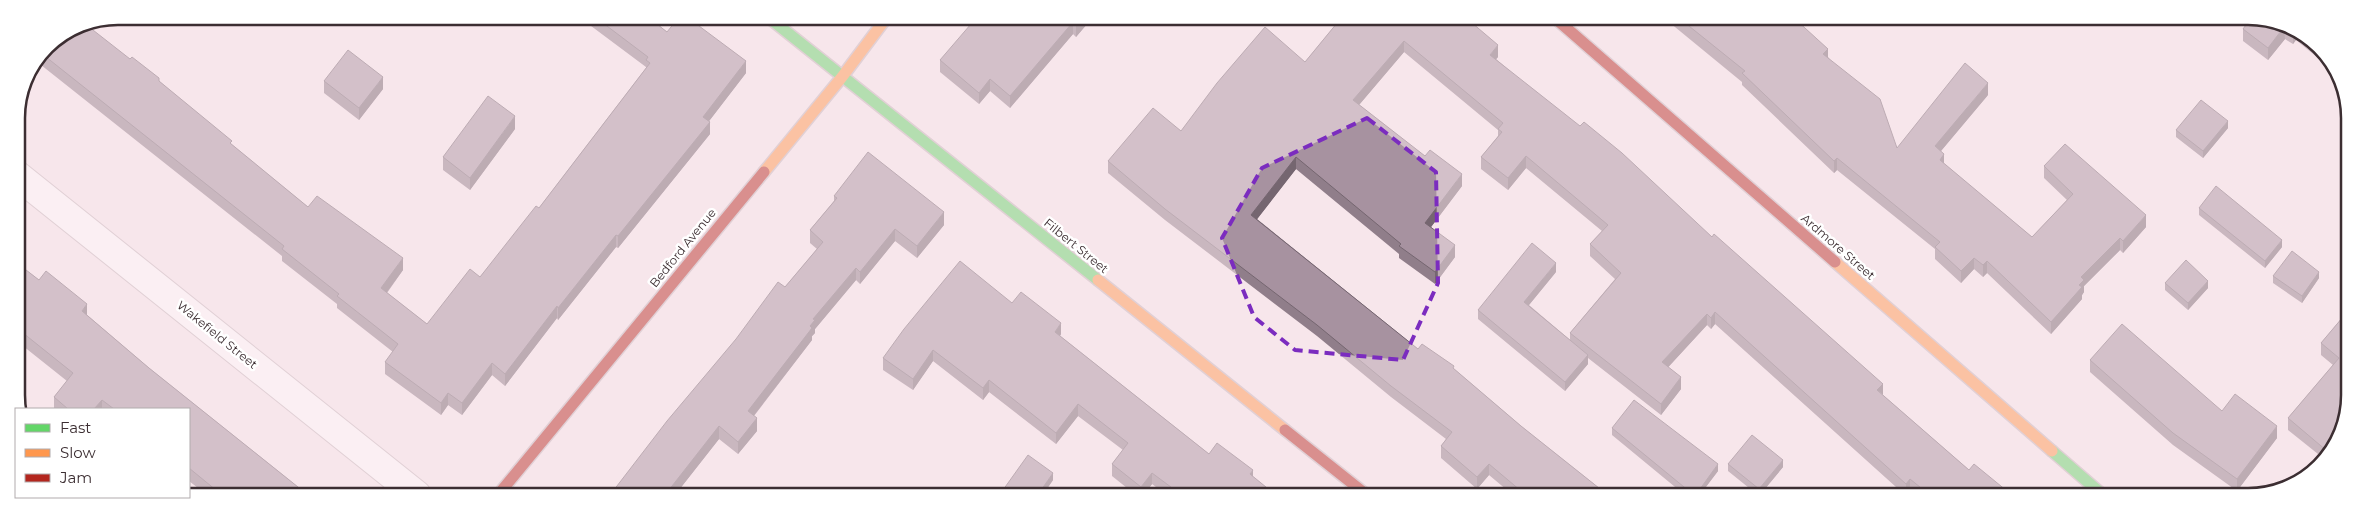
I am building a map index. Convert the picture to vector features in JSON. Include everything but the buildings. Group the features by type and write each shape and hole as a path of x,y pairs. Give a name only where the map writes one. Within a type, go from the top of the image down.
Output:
{"street":[{"name":"Filbert Street","path":"778,25 1358,488"},
{"name":"Bedford Avenue","path":"504,488 842,77 881,25"},
{"name":"Ardmore Street","path":"1563,25 2095,488"},
{"name":"Wakefield Street","path":"25,181 408,488"}],"highlighted area":[{"path":"1367,118 1436,172 1438,283 1403,360 1295,350 1254,317 1222,238 1262,168"}],"traffic: fast":[{"path":"778,25 1098,280"},
{"path":"2052,451 2095,488"}],"traffic: slow":[{"path":"764,172 842,77 881,25"},
{"path":"1835,262 2052,451"},
{"path":"1098,280 1285,430"}],"traffic: jam":[{"path":"1563,25 1835,262"},
{"path":"504,488 764,172"},
{"path":"1285,430 1358,488"}]}
